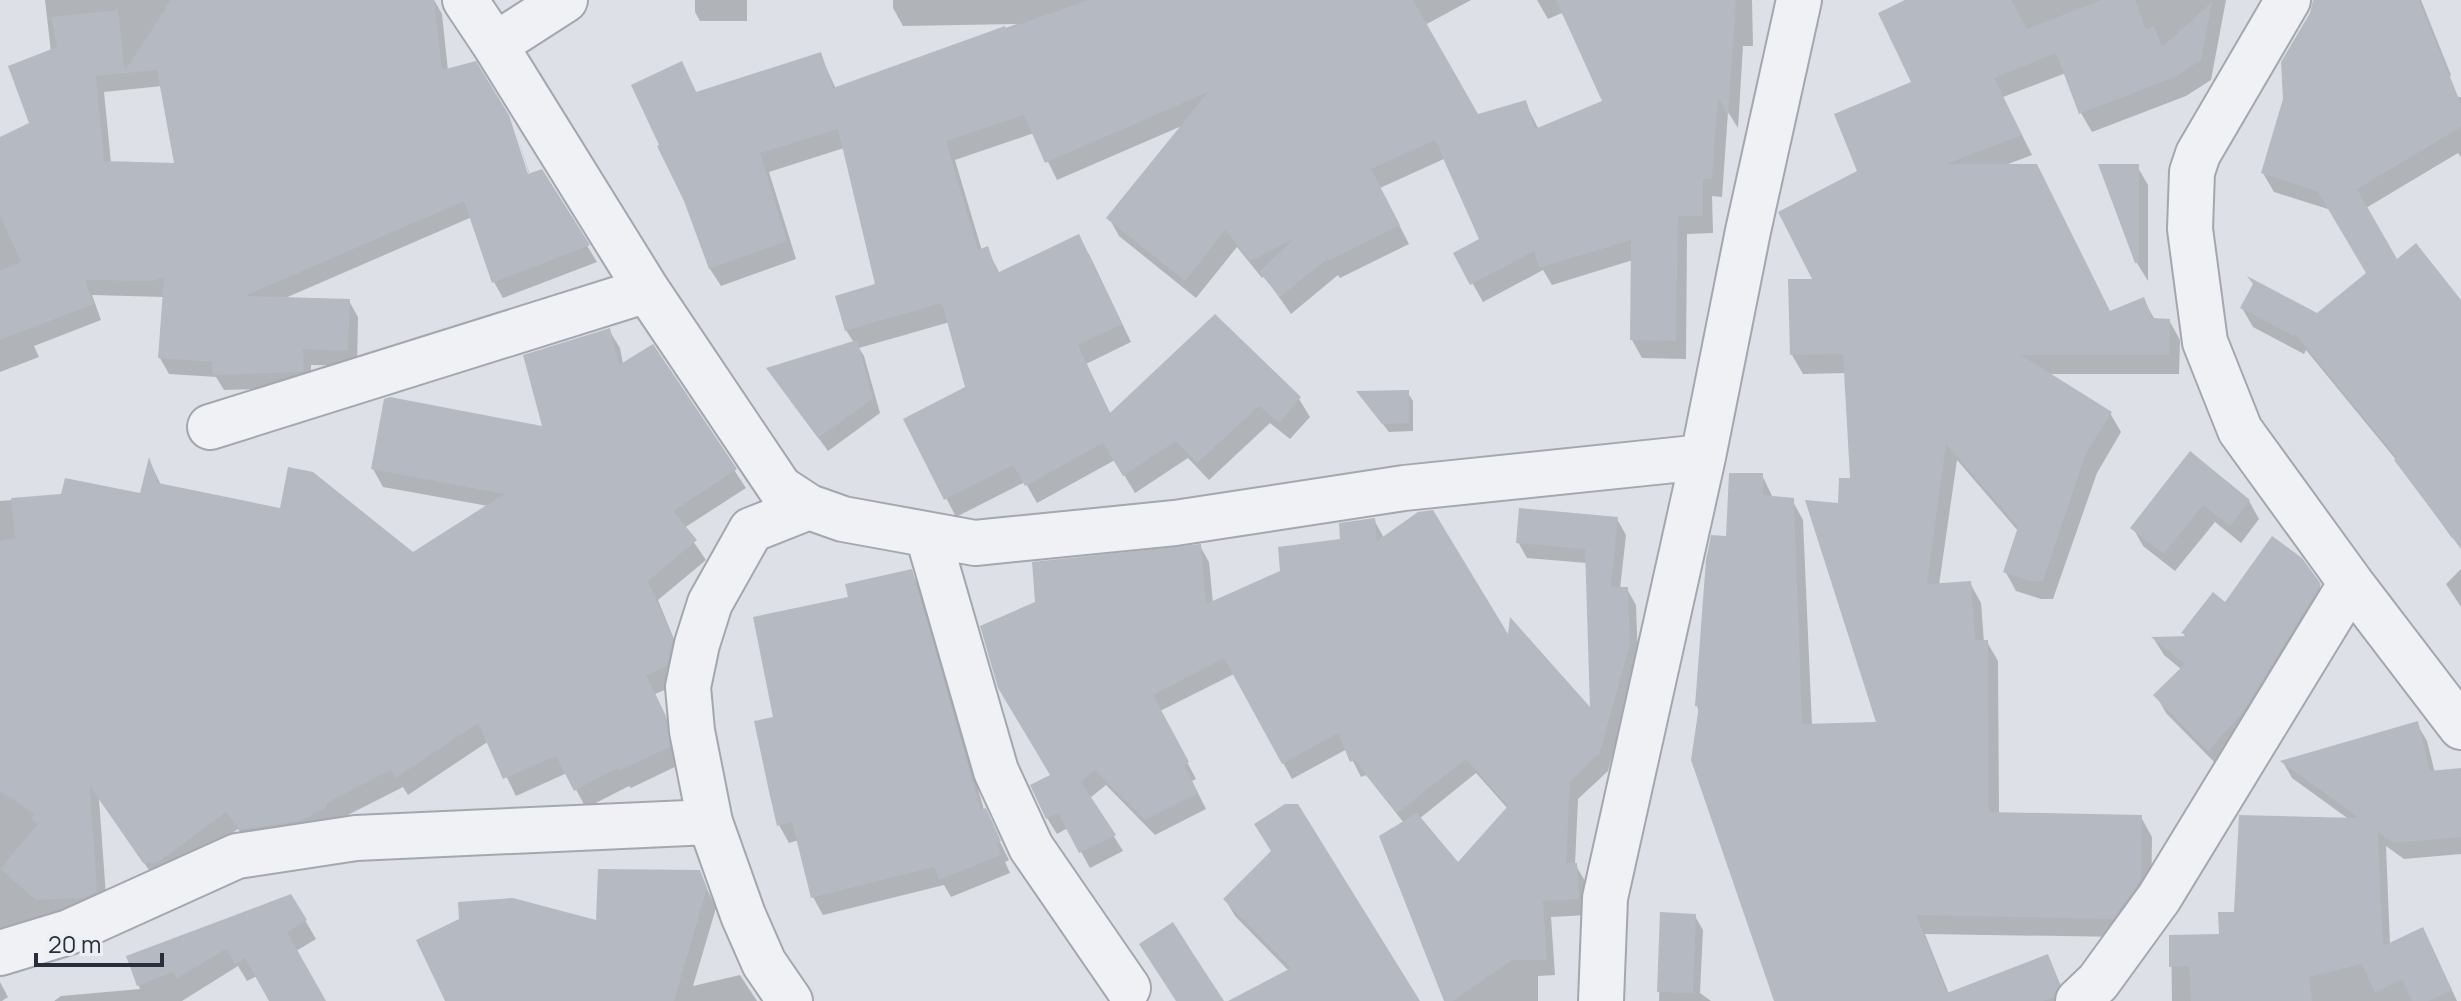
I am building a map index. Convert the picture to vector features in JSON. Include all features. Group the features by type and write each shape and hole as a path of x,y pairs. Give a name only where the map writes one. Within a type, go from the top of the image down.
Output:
{"street":[{"path":"465,0 647,290 780,488 809,507 843,519 975,543 1175,523 1404,488 1703,457"},
{"path":"495,45 565,0"},
{"path":"1601,1001 1605,898 1703,457 1748,231 1799,0"},
{"path":"2288,0 2198,154 2192,172 2190,229 2205,342 2240,430 2461,727"},
{"path":"210,427 647,290"},
{"path":"790,1001 764,963 743,915 710,822 692,731 688,687 710,603 751,530 809,507"},
{"path":"928,536 996,771 1031,847 1128,988"},
{"path":"2078,1001 2098,982 2159,898 2351,583"},
{"path":"0,953 69,932 237,856 356,838 710,822"}],"building":[{"path":"171,0 434,0 442,70 476,61 509,115 528,174 542,169 590,245 492,283 464,201 245,296 350,299 348,351 303,349 302,372 213,375 212,362 158,358 164,277 153,281 85,280 94,304 0,340 0,271 21,262 0,216 0,137 29,123 8,66 57,47 51,17 118,10 125,71","holes":["157,70 174,163 104,161 96,76"]},
{"path":"1089,0 1413,0 1478,114 1526,100 1535,129 1602,101 1556,0 1736,0 1728,116 1718,97 1712,179 1703,179 1703,216 1678,216 1676,341 1630,340 1631,240 1539,268 1534,251 1470,285 1453,253 1479,239 1435,140 1371,169 1400,225 1327,259 1280,297 1259,272 1295,238 1250,261 1225,230 1185,281 1106,218 1208,92 1045,163 1024,115 946,141 978,250 988,246 997,273 1079,234 1122,324 1078,345 1110,413 1215,314 1301,397 1279,423 1259,406 1197,463 1176,441 1123,476 1103,443 1025,486 1013,465 944,500 903,419 965,387 942,303 845,331 835,296 875,284 838,129 760,153 787,241 709,269 684,201 631,85 682,61 696,92 821,52 833,88 1005,26 1006,29"},
{"path":"1905,0 2011,0 2027,29 2101,0 2135,0 2146,29 2154,26 2162,47 2212,2 2201,60 2175,77 2079,114 2056,53 1994,78 2022,135 1946,164 2037,164 2110,311 2144,297 2152,318 2170,319 2169,355 2021,355 2112,412 2086,453 2043,581 2029,581 2003,572 2018,527 1946,444 1927,584 1971,581 1975,640 1988,640 1989,812 2142,815 2141,880 2113,919 1916,915 1947,993 2048,954 2060,984 2054,997 2043,1001 1774,1001 1691,760 1699,706 1695,706 1706,560 1711,535 1726,536 1729,473 1763,473 1763,495 1794,498 1802,724 1876,722 1805,500 1838,503 1839,478 1850,478 1843,354 1790,355 1788,279 1812,279 1778,212 1857,171 1834,114 1911,82 1878,13"},
{"path":"2313,0 2419,0 2461,104 2461,127 2357,189 2397,259 2416,243 2461,300 2461,549 2394,460 2397,458 2295,334 2240,308 2253,284 2247,276 2317,313 2366,273 2318,192 2261,173 2283,99 2281,62 2310,13"},
{"path":"2098,164 2139,164 2139,263 2135,263"},
{"path":"610,328 619,365 653,344 737,469 673,511 697,540 648,581 673,639 667,666 646,675 666,716 670,747 618,771 617,768 574,791 556,756 503,779 478,723 396,778 391,770 326,803 327,807 300,821 240,830 226,812 157,863 143,863 90,786 97,892 84,898 36,900 0,869 38,824 31,819 35,814 0,791 0,541 15,538 11,498 61,494 65,478 140,493 149,457 158,483 280,508 288,467 313,472 413,552 504,494 371,469 384,399 390,397 542,426 523,355"},
{"path":"857,340 873,399 818,438 766,368"},
{"path":"1409,390 1409,423 1382,424 1356,391"},
{"path":"2190,451 2250,500 2230,526 2203,505 2164,554 2130,528"},
{"path":"1519,508 1618,517 1611,587 1628,587 1630,644 1599,756 1570,782 1566,863 1577,863 1579,899 1543,901 1547,960 1512,960 1453,1001 1444,1001 1379,836 1417,813 1458,862 1508,806 1466,759 1397,813 1355,760 1350,762 1338,733 1282,764 1224,658 1153,695 1189,762 1184,765 1198,793 1145,820 1095,770 1081,782 1116,835 1079,853 1058,813 1046,819 1030,785 1050,775 998,688 980,626 1035,602 1032,562 1201,544 1206,604 1280,571 1278,547 1340,539 1339,523 1375,518 1377,541 1418,512 1433,510 1508,634 1510,617 1590,707 1585,549 1516,543"},
{"path":"2272,536 2302,558 2321,584 2243,712 2208,751 2153,695 2185,664 2151,637 2189,636 2181,633 2213,592 2225,602"},
{"path":"912,569 981,810 986,808 1001,841 997,843 1001,855 939,880 934,867 811,898 792,822 777,826 754,721 773,717 753,617 848,597 845,584"},
{"path":"2418,721 2430,771 2461,768 2461,837 2393,843 2378,832 2383,946 2423,927 2452,990 2429,1001 2412,1001 2402,979 2375,993 2362,964 2309,977 2312,1001 2191,1001 2189,966 2169,967 2169,935 2219,934 2218,912 2234,912 2239,815 2359,818 2280,761"},
{"path":"1285,804 1298,804 1420,1001 1228,1001 1291,968 1223,899 1271,851 1254,824"},
{"path":"598,869 700,870 707,888 674,1001 445,1001 416,940 459,919 458,902 513,898 596,920"},
{"path":"291,894 307,920 287,932 326,1001 269,1001 245,958 235,964 226,949 177,978 173,972 137,986 126,956"},
{"path":"1660,912 1696,914 1693,993 1657,992"},
{"path":"1173,922 1224,1001 1176,1001 1139,944"}]}
